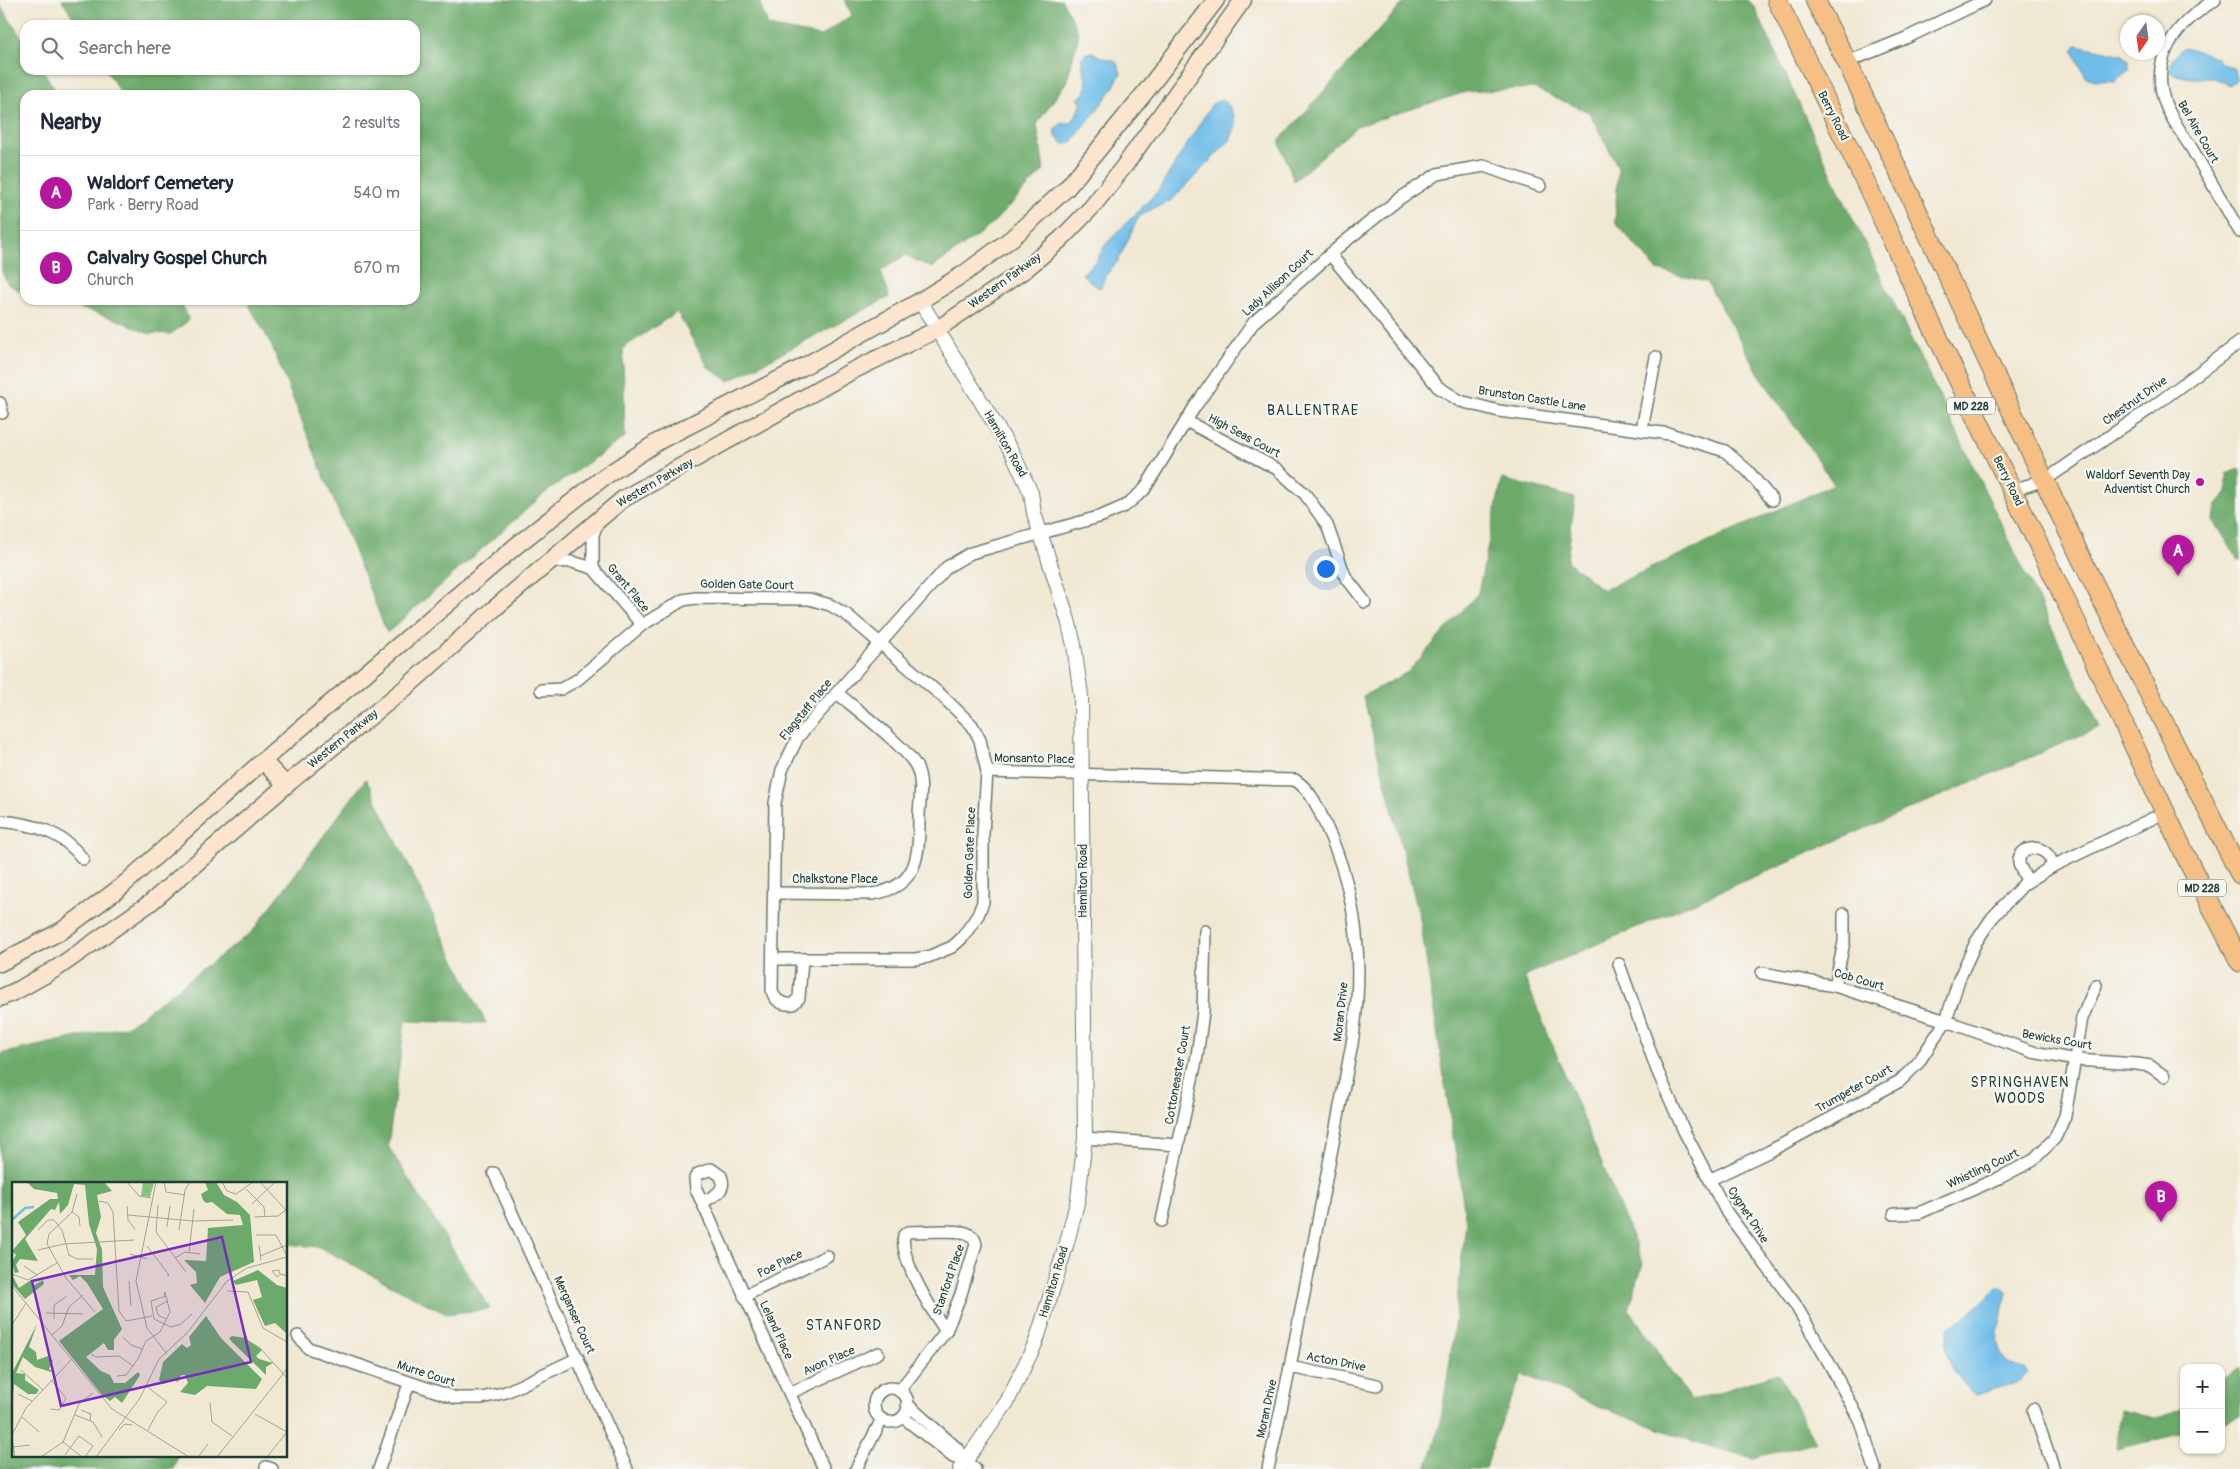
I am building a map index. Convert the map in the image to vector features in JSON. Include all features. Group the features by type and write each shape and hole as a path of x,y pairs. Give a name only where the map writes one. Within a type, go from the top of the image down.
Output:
{"highway":[{"name":"Berry Road","path":"1777,0 1865,181 1925,311 2013,490 2188,861 2240,962"},
{"name":"MD 228","path":"1815,0 1847,62 2080,556 2240,874"}],"main road":[{"path":"0,963 63,930 121,887 263,760 517,545 604,477 660,441 799,369 920,301 966,273 1012,238 1067,188 1107,141 1216,0"},
{"name":"Western Parkway","path":"0,998 57,968 142,909 216,848 286,785 409,685 495,608 624,499 850,372 936,330 1026,269 1092,207 1126,165 1241,1"},
{"path":"263,760 286,785"}],"street":[{"path":"1847,62 1906,38 1985,0"},
{"name":"Bel Aire Court","path":"2215,0 2198,10 2177,31 2166,51 2160,77 2166,105 2240,232"},
{"name":"Lady Allison Court","path":"1041,534 1102,516 1125,506 1144,490 1186,420 1254,322 1330,254 1400,199 1437,174 1484,166 1540,186"},
{"name":"Brunston Castle Lane","path":"1330,254 1438,387 1460,402 1500,410 1670,434 1725,451 1748,471 1772,500"},
{"name":"Hamilton Road","path":"920,301 1013,454 1031,493 1034,513 1074,645 1081,696 1085,1138 1078,1199 1036,1342 1007,1402 967,1466"},
{"name":"Chestnut Drive","path":"2013,490 2045,480 2151,408 2240,342"},
{"path":"1642,429 1656,357"},
{"name":"High Seas Court","path":"1186,420 1277,469 1305,494 1327,525 1345,576 1365,602"},
{"name":"Grant Place","path":"593,568 593,535 597,521"},
{"name":"Flagstaff Place","path":"802,959 799,998 793,1004 781,1003 773,996 775,804 781,774 790,750 798,737 944,571 971,553 1041,534"},
{"name":"Grant Place","path":"552,561 572,562 593,568 642,625"},
{"name":"Golden Gate Court","path":"541,690 561,690 577,680 642,625 683,600 696,598 810,599 830,605 846,615 880,643"},
{"name":"Golden Gate Place","path":"773,959 915,959 940,953 952,947 962,938 978,915 983,902 983,832 986,772 981,742 972,726 942,696 880,643"},
{"name":"Chalkstone Place","path":"775,893 884,893 897,887 911,874 916,861 919,851 920,782 917,768 908,755 837,693"},
{"name":"Monsanto Place","path":"986,772 1082,773"},
{"name":"Moran Drive","path":"1082,773 1295,780 1305,786 1313,797 1336,847 1353,906 1360,967 1352,1044 1290,1367 1268,1469"},
{"name":"Trumpeter Court","path":"1711,1179 1770,1151 1900,1081 1918,1063 1946,1021 1959,979 1976,942 1992,918 2028,881 2053,866 2166,812"},
{"path":"0,821 27,823 46,829 75,849 83,859"},
{"path":"2028,881 2019,863 2026,850 2031,848 2043,851 2051,858 2053,866"},
{"path":"1834,986 1844,942 1844,914"},
{"name":"Cottoneaster Court","path":"1162,1221 1194,1075 1200,1032 1205,931"},
{"name":"Cygnet Drive","path":"1619,964 1643,1033 1671,1104 1727,1213 1795,1304 1828,1361 1860,1421 1875,1469"},
{"name":"Cob Court","path":"1762,973 1834,986 1946,1021"},
{"name":"Whistling Court","path":"1894,1214 1919,1213 1999,1178 2032,1161 2056,1138 2065,1116 2082,1018 2096,985"},
{"name":"Bewicks Court","path":"1946,1021 2018,1047 2076,1060 2150,1066 2164,1076"},
{"path":"1085,1138 1178,1145"},
{"name":"Merganser Court","path":"494,1172 627,1469"},
{"name":"Leland Place","path":"703,1202 824,1469"},
{"name":"Stanford Place","path":"900,1391 946,1332 962,1290 976,1244 975,1237 970,1233 943,1231 908,1232 904,1236 902,1243 905,1255 926,1300 946,1332"},
{"name":"Poe Place","path":"744,1296 827,1256"},
{"name":"Murre Court","path":"298,1336 308,1348 409,1384 456,1398 482,1398 506,1392 578,1358"},
{"name":"Avon Place","path":"790,1393 878,1353"},
{"name":"Acton Drive","path":"1290,1367 1377,1385"},
{"path":"379,1469 409,1384"},
{"path":"888,1388 900,1391 906,1397 907,1404 902,1417 893,1422 882,1419 875,1410 875,1399 878,1394 888,1388"},
{"path":"907,1404 959,1450 967,1466"},
{"path":"2033,1409 2054,1469"},
{"path":"902,1417 967,1466"},
{"path":"856,1469 882,1419"}],"green space":[{"path":"62,0 759,0 768,26 821,36 852,15 845,0 1062,0 1079,34 1067,81 1037,124 1044,170 990,226 932,268 905,255 881,271 889,297 729,381 708,367 677,312 623,348 625,437 545,493 387,633 271,344 249,305 420,305 420,90 119,90 109,75 420,75 420,20 75,20"},
{"path":"1406,0 1748,0 1754,6 1835,182 2100,727 1524,976 1643,1263 1629,1309 1691,1401 1778,1373 1815,1442 1752,1458 1692,1441 1599,1407 1522,1374 1494,1440 1486,1469 1427,1469 1440,1425 1450,1361 1466,1222 1420,919 1363,696 1408,672 1478,593 1502,479 1575,498 1567,561 1603,590 1834,484 1762,379 1707,282 1657,270 1615,222 1618,167 1589,112 1533,88 1466,92 1357,126 1294,181 1279,141"},
{"path":"0,5 20,35 20,75 46,75 55,90 20,90 20,291 8,284 2,272"},
{"path":"70,305 182,305 189,320 171,334 146,333 116,319"},
{"path":"2240,468 2240,562 2214,521 2216,505 2227,493 2227,473"},
{"path":"366,779 486,1023 405,1021 388,1146 490,1309 446,1314 319,1247 288,1244 288,1182 12,1182 12,1456 178,1456 174,1469 0,1469 0,1054 128,1026 252,932"},
{"path":"2240,1367 2240,1416 2225,1422 2225,1409 2225,1377"},
{"path":"2180,1409 2180,1434 2117,1449 2120,1410 2155,1418"}],"water":[{"path":"2077,45 2120,54 2120,60 2129,60 2129,70 2115,81 2095,80 2086,77 2073,51"},
{"path":"2185,47 2216,57 2222,64 2235,69 2236,79 2230,86 2213,78 2185,77 2170,72 2174,57"},
{"path":"1092,52 1103,58 1114,60 1121,73 1112,90 1072,142 1064,144 1055,136 1055,129 1062,123 1072,123 1082,103 1078,99 1086,91 1087,84 1081,58 1085,54"},
{"path":"1222,100 1230,107 1236,126 1230,140 1172,200 1148,211 1138,218 1118,261 1105,276 1101,287 1097,287 1082,274 1097,260 1105,245 1158,191 1212,104"},
{"path":"1998,1287 2002,1287 2007,1292 1999,1327 1998,1344 2000,1352 2007,1361 2026,1370 2028,1373 2019,1382 1975,1395 1955,1373 1951,1365 1947,1348 1949,1327 1968,1315"}],"place":[{"name":"Waldorf Seventh Day Adventist Church","path":"2200,482"},
{"name":"Waldorf Cemetery","path":"2178,576"},
{"name":"Calvalry Gospel Church","path":"2161,1222"}],"district":[{"name":"BALLENTRAE","path":"1313,410"},
{"name":"SPRINGHAVEN WOODS","path":"2020,1090"},
{"name":"STANFORD","path":"844,1325"}]}
